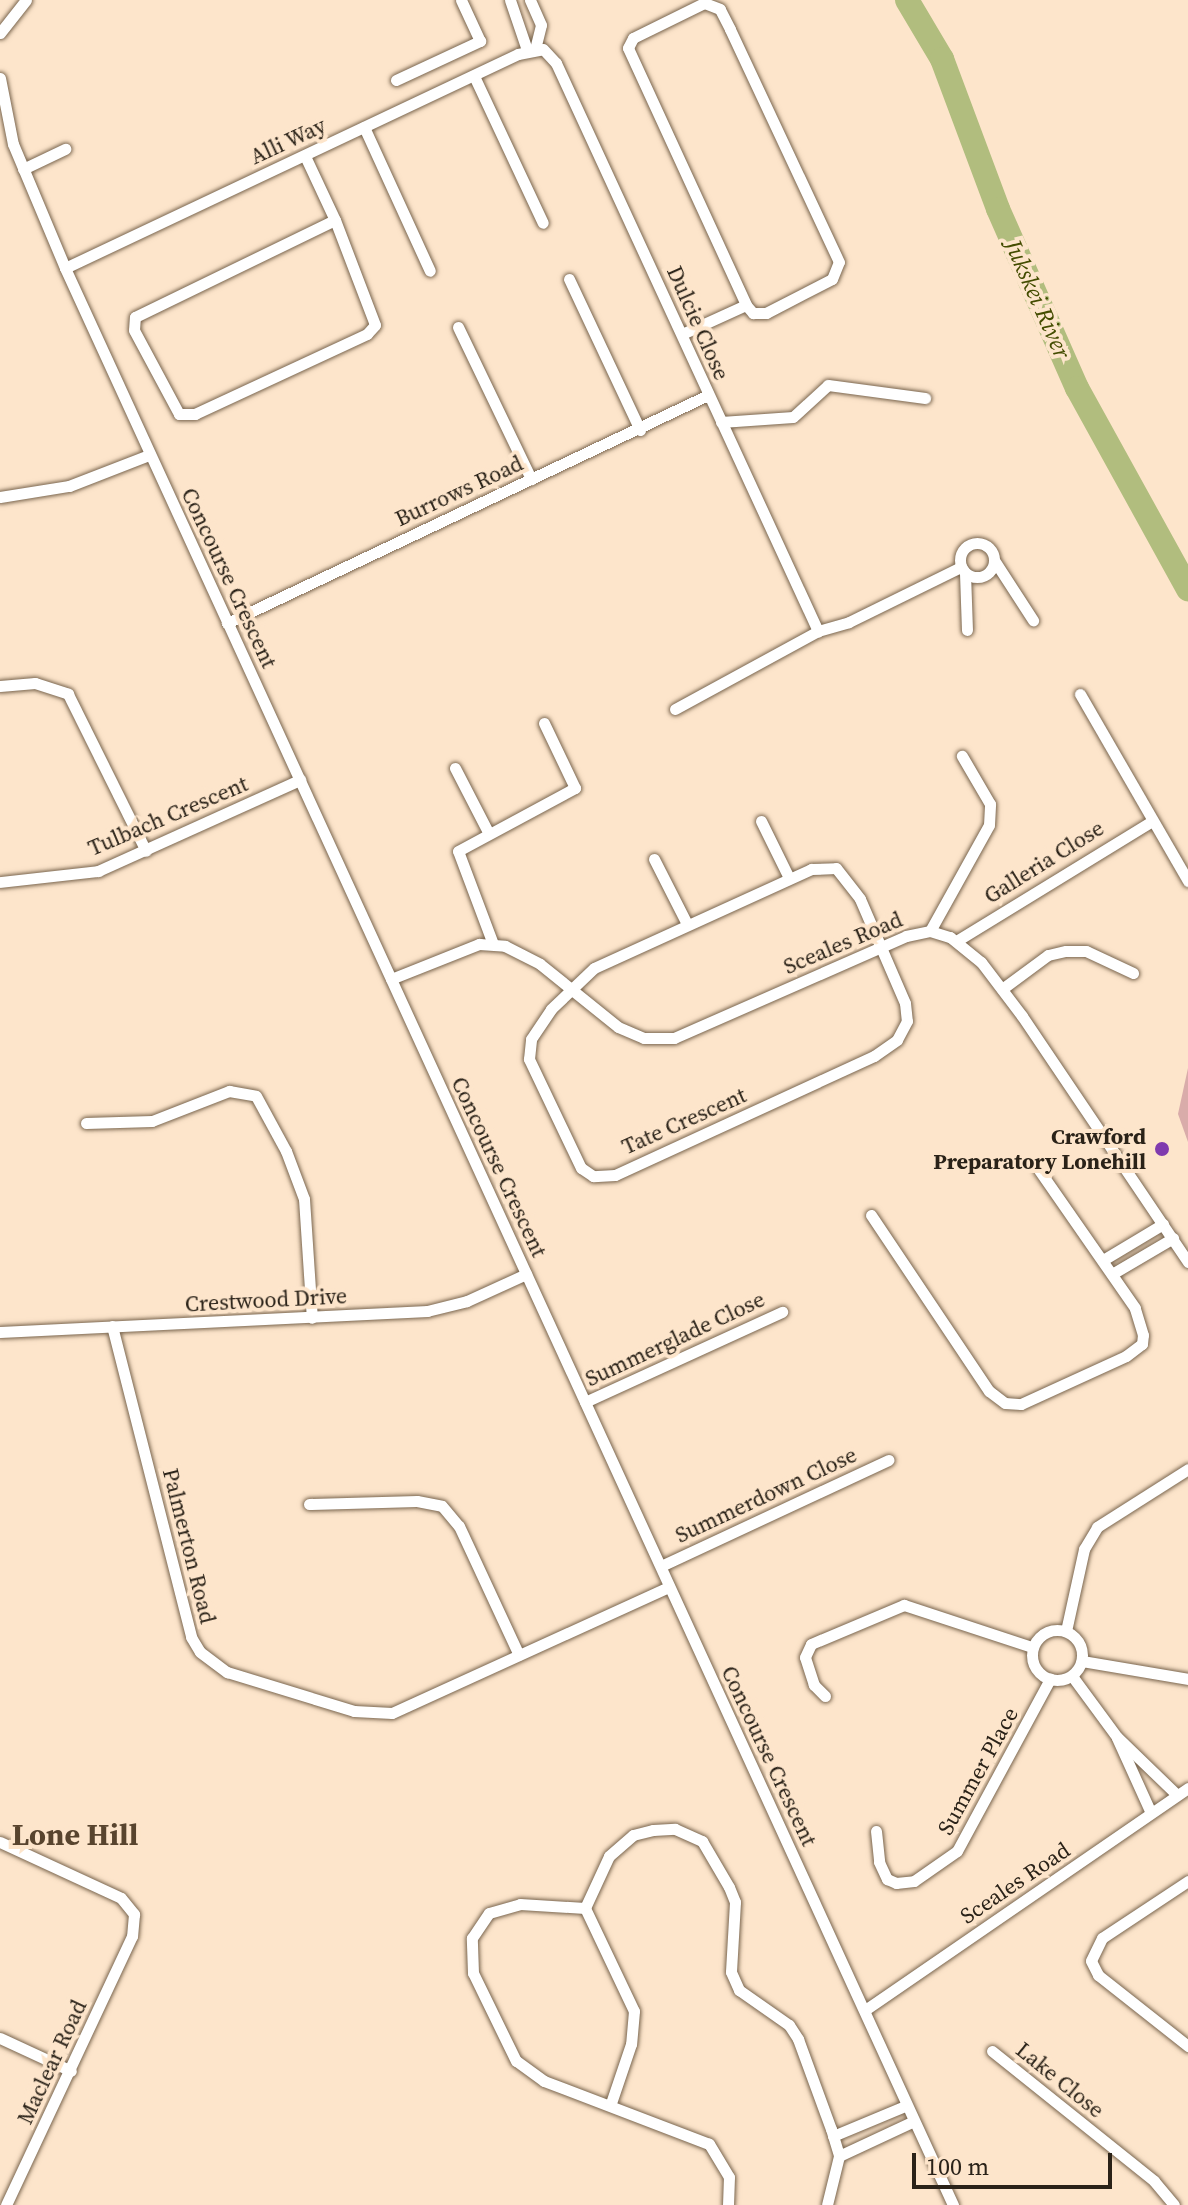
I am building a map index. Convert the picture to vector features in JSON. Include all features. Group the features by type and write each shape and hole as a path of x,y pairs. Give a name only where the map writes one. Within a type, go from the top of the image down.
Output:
{"street":[{"path":"0,33 26,0"},
{"path":"396,80 480,41 461,0"},
{"path":"510,0 531,50"},
{"path":"530,0 541,25 531,50"},
{"path":"704,3 720,9 839,262 832,279 766,313 753,313 746,305 628,48 633,38 704,3"},
{"name":"Alli Way","path":"65,268 531,50"},
{"name":"Dulcie Close","path":"531,50 547,51 556,63 818,631"},
{"path":"474,76 543,223"},
{"path":"0,78 13,144"},
{"path":"364,127 430,271"},
{"path":"0,131 13,144"},
{"name":"Concourse Crescent","path":"13,144 149,455 865,2010 912,2122 953,2205"},
{"path":"23,169 65,149"},
{"path":"305,156 335,220 373,313 373,329 195,414 179,414 134,330 135,317 335,220"},
{"path":"569,279 640,430"},
{"path":"682,334 746,305"},
{"path":"458,327 531,479"},
{"path":"721,422 793,417 828,385 925,398"},
{"name":"Burrows Road","path":"227,623 640,430 708,395"},
{"path":"0,497 69,486 149,455"},
{"path":"967,630 961,553 973,544 987,547 1033,620"},
{"path":"675,709 818,631 849,622 963,570 987,574 994,560"},
{"path":"0,686 35,683 68,694 146,851"},
{"path":"1080,694 1188,881"},
{"path":"391,979 464,949 493,944 481,903 458,855 460,847 575,788 544,723"},
{"path":"930,931 989,825 990,804 962,756"},
{"path":"455,768 488,832"},
{"name":"Tulbach Crescent","path":"0,882 98,871 300,780"},
{"path":"761,821 789,878"},
{"name":"Galleria Close","path":"958,940 1152,821"},
{"path":"654,859 687,924"},
{"path":"572,991 594,968 819,867 842,871 882,949"},
{"name":"Sceales Road","path":"493,944 519,951 631,1034 674,1038 930,931 958,940"},
{"path":"958,940 1002,989 1188,1262"},
{"name":"Tate Crescent","path":"572,991 534,1034 529,1059 577,1163 603,1177 682,1146 889,1046 908,1015 882,949"},
{"path":"1002,989 1048,955 1066,951 1086,951 1133,973"},
{"path":"86,1123 152,1121 229,1091 256,1096 286,1151 304,1199 312,1318"},
{"path":"871,1215 989,1391 1005,1403 1033,1399 1142,1344 1140,1316 1039,1170"},
{"path":"1103,1260 1163,1224"},
{"path":"1112,1274 1173,1238"},
{"name":"Crestwood Drive","path":"0,1332 312,1318 444,1308 526,1274"},
{"name":"Summerglade Close","path":"585,1402 782,1312"},
{"name":"Palmerton Road","path":"112,1326 191,1637 212,1663 307,1698 375,1714 421,1701 669,1587"},
{"name":"Summerdown Close","path":"661,1566 888,1460"},
{"path":"1066,1631 1084,1549 1097,1527 1188,1469"},
{"path":"309,1504 417,1501 442,1506 459,1526 519,1655"},
{"path":"825,1696 814,1685 805,1657 811,1644 904,1605 1032,1647"},
{"path":"1066,1631 1076,1638 1082,1661 1072,1676 1050,1679 1033,1664 1032,1647 1046,1632 1066,1631"},
{"path":"1082,1661 1188,1679"},
{"path":"1072,1676 1117,1737 1177,1795"},
{"name":"Summer Place","path":"876,1831 876,1855 892,1882 914,1881 957,1851 1050,1679"},
{"path":"1117,1737 1151,1813"},
{"name":"Sceales Road","path":"865,2010 1188,1788"},
{"path":"585,1908 609,1856 633,1835 675,1829 702,1841 735,1902 731,1972 739,1990 789,2025 798,2039 833,2136 839,2156 827,2205"},
{"name":"Maclear Road","path":"0,1842 121,1898 134,1914 132,1936 6,2205"},
{"path":"1188,1881 1102,1938 1091,1961 1098,1975 1188,2046"},
{"path":"585,1908 520,1904 497,1909 475,1929 470,1957 478,1988 516,2061 544,2081 611,2103 709,2144 729,2177 728,2205"},
{"path":"585,1908 634,2011 631,2044 611,2103"},
{"path":"0,2038 71,2071"},
{"name":"Lake Close","path":"992,2051 1154,2181 1174,2205"},
{"path":"833,2136 905,2106"},
{"path":"839,2156 912,2122"}],"shaded area":[{"path":"1188,1068 1188,1142 1178,1114"}],"waterway":[{"name":"Jukskei River","path":"907,0 942,59 998,209 1077,388 1188,589"}],"place":[{"name":"Crawford Preparatory Lonehill","path":"1162,1149"}],"district":[{"name":"Lone Hill","path":"75,1835"}]}
